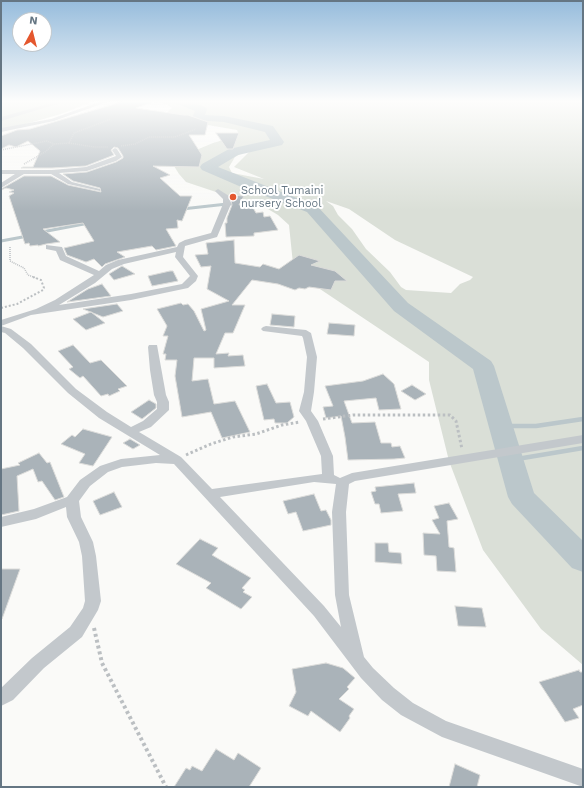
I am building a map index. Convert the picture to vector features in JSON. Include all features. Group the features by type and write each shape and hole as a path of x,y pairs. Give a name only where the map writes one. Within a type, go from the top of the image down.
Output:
{"street":[{"path":"1,172 52,172 87,169 119,157 116,147"},
{"path":"1,186 23,172"},
{"path":"52,172 70,183 98,190"},
{"path":"1,323 29,313 131,297 185,286 193,279 194,276 179,257 180,250 182,245 188,242 214,235 227,204 226,198 218,191"},
{"path":"49,247 59,249 63,258 100,275"},
{"path":"39,312 58,302 100,275 109,267 121,262 182,248"},
{"path":"1,329 8,331 27,346 72,391 103,415 177,460 319,612 367,674 407,709 442,728 583,778"},
{"path":"266,329 306,333 312,357 309,392 305,412 310,419 326,456 328,478"},
{"path":"131,431 147,424 163,410 163,402 160,395 155,370 153,347"},
{"path":"209,494 291,481 328,478 343,482 352,477 583,439"},
{"path":"1,522 36,514 72,500 85,483 104,468 121,463 156,459 177,460"},
{"path":"343,482 339,512 342,595 357,660"},
{"path":"1,698 7,694 38,663 76,632 90,610 93,601 90,556 86,542 74,517 72,500"}],"path":[{"path":"69,143 72,138"},
{"path":"1,150 47,141 54,144 69,143 94,147 116,147 135,144 147,138"},
{"path":"23,172 21,168 26,162 45,152 54,144"},
{"path":"1,308 17,304 44,290 41,280 28,275 24,268 10,261 10,247"},
{"path":"177,460 211,444 233,437 256,434 282,424 310,419 353,416 442,414 450,415 456,421 467,457"},
{"path":"90,610 102,662 166,787"}],"shaded area":[{"path":"230,138 583,138 583,665 541,629 483,550 449,461 429,380 429,362 308,281 293,264 289,225 278,215 258,203 228,196 186,182 174,166 184,155","holes":["254,147 234,167 264,179 232,173 229,167 235,157","326,201 349,209 395,240 473,277 470,280 460,284 451,293 406,290 401,287 390,272 366,249 352,229 338,215 333,206"]}],"building":[{"path":"1,138 191,138 202,155 199,167 153,166 170,175 160,178 180,196 192,196 182,221 177,220 178,228 166,229 176,246 156,250 152,246 117,252 125,257 105,264 102,267 94,259 86,262 67,255 64,248 94,241 83,223 43,229 60,242 38,246 30,246 29,243 25,244 9,196 14,193 9,192 14,190 6,188 1,189 24,176 51,176 68,185 101,192 100,188 73,181 63,174 87,172 116,162 123,158 118,148 114,147 111,150 114,155 86,166 52,168 21,168 33,167 40,151 28,141 16,147 9,145 1,149"},
{"path":"219,138 237,138 233,149 227,149"},
{"path":"230,195 244,196 239,205 251,204 256,213 263,212 264,217 270,216 278,230 254,233 254,236 226,237 225,223 227,223 227,218 232,205"},
{"path":"234,240 235,263 260,267 263,264 279,269 299,255 320,261 311,265 335,271 347,281 335,281 331,290 309,287 295,290 278,284 252,280 232,305 245,305 233,333 225,333 216,354 229,353 228,356 243,355 245,366 214,368 214,358 194,358 192,381 208,379 214,404 235,401 250,432 222,438 211,412 182,417 175,376 177,360 165,360 166,354 163,354 168,336 163,336 167,326 157,309 181,303 183,305 188,304 194,311 204,331 206,330 201,309 229,301 207,289 211,266 201,267 195,255 208,254 206,243"},
{"path":"122,266 135,274 114,280 109,274"},
{"path":"173,271 178,281 152,286 148,276"},
{"path":"102,284 111,296 67,302 88,289"},
{"path":"117,304 123,311 103,317 83,309"},
{"path":"91,312 105,323 86,330 73,319"},
{"path":"272,314 295,316 294,327 270,325"},
{"path":"329,323 355,325 354,336 327,334"},
{"path":"73,345 90,363 101,360 127,386 118,389 120,391 109,396 108,394 101,396 83,376 80,378 69,369 73,367 58,351"},
{"path":"383,374 394,384 401,409 379,410 376,398 344,401 352,423 375,422 381,443 391,443 392,447 400,446 405,458 348,460 341,416 326,418 323,407 333,406 325,386 363,381"},
{"path":"267,384 276,403 290,402 294,417 287,423 275,423 274,419 264,420 256,386"},
{"path":"412,385 426,394 415,400 401,391"},
{"path":"149,400 156,404 156,408 142,419 131,412"},
{"path":"83,429 112,437 93,466 79,463 85,454 61,444 72,435 75,437"},
{"path":"130,439 140,445 133,449 123,443"},
{"path":"39,453 47,463 50,462 64,497 55,500 42,481 38,482 33,469 17,476 19,511 1,515 1,469 20,465 18,463"},
{"path":"414,483 416,493 398,494 403,511 381,513 379,504 375,504 371,492 376,491 375,487"},
{"path":"114,492 122,507 100,515 93,501"},
{"path":"314,494 321,511 326,510 331,520 331,525 303,531 296,512 288,514 283,501"},
{"path":"449,503 458,519 447,521 449,547 454,548 456,572 437,571 436,556 424,555 423,533 440,534 432,520 439,518 434,506"},
{"path":"200,539 218,548 212,555 251,578 242,588 245,590 243,592 252,597 241,609 206,588 211,583 176,564"},
{"path":"375,543 388,543 389,552 401,553 402,564 375,562"},
{"path":"1,569 20,569 2,619 1,619"},
{"path":"455,606 482,608 486,627 458,626"},
{"path":"326,663 343,668 355,678 347,687 349,689 339,699 354,709 349,716 350,718 340,732 311,711 308,716 289,706 296,692 292,669"},
{"path":"579,670 580,672 583,672 583,705 573,709 579,718 565,722 539,682"},
{"path":"216,749 234,760 238,753 261,768 249,787 174,787 186,768 190,770 192,766 202,771"},
{"path":"455,764 480,775 477,787 449,787"}],"waterway":[{"path":"275,138 278,142 234,152 207,167 312,209 401,307 483,366 522,497 583,560"},
{"path":"182,209 227,204 291,201"},
{"path":"42,232 89,223"},
{"path":"1,241 28,236"},
{"path":"501,426 536,426 583,419"},
{"path":"511,460 583,448"}],"place":[{"name":"School Tumaini nursery School","path":"233,197"}]}
